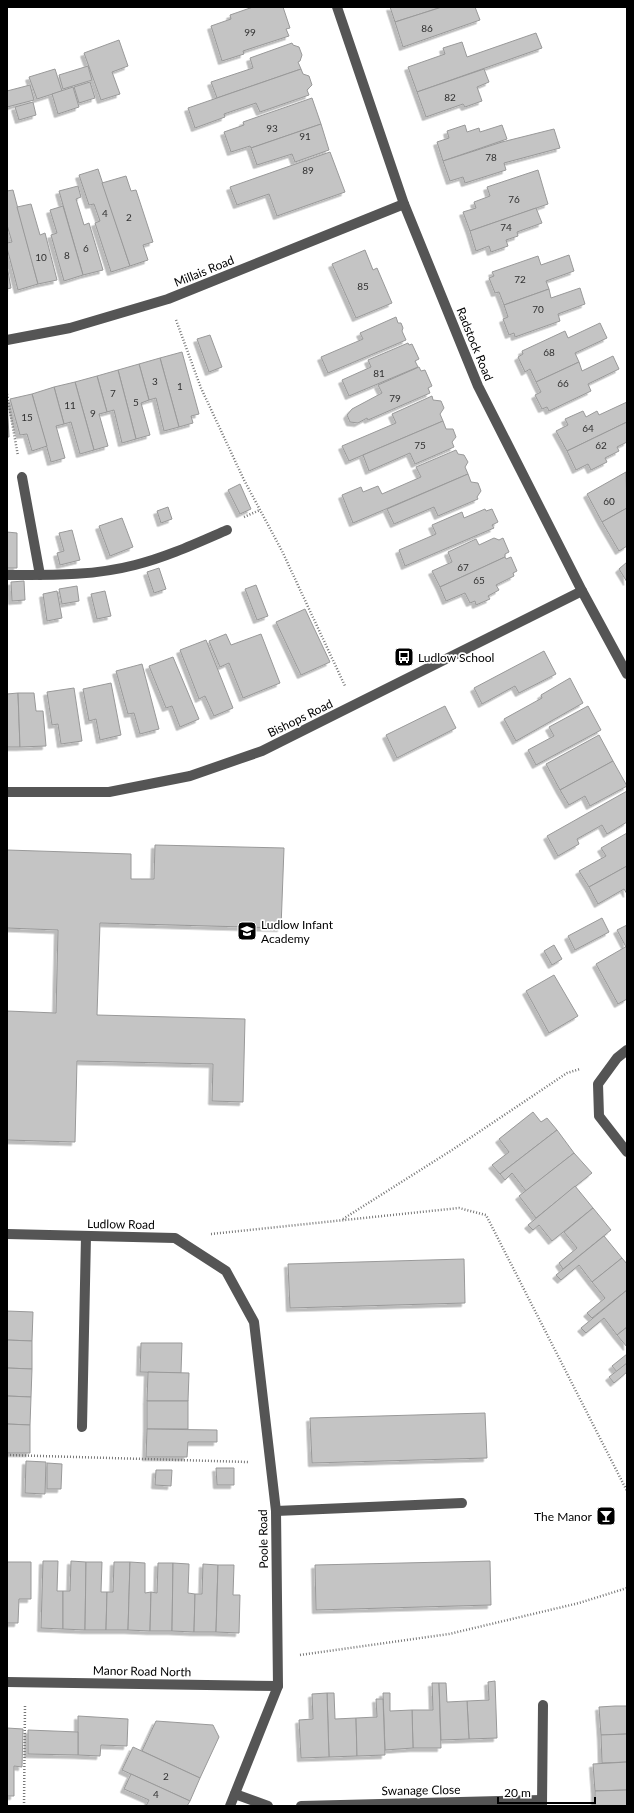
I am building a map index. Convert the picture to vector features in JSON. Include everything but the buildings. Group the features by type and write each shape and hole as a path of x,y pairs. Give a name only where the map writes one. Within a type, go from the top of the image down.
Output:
{"street":[{"name":"Radstock Road","path":"337,7 404,204 478,386 582,592 627,674"},
{"name":"Millais Road","path":"7,340 70,328 168,299 404,204"},
{"path":"22,477 40,575"},
{"path":"7,575 69,575 135,565 192,546 227,530"},
{"name":"Bishops Road","path":"7,792 109,792 190,776 262,751 582,592"},
{"path":"627,1050 617,1058 598,1084 599,1116 627,1152"},
{"name":"Ludlow Road","path":"7,1234 175,1238"},
{"path":"82,1427 86,1236"},
{"name":"Poole Road","path":"175,1238 226,1271 254,1322 276,1511 278,1686 230,1806"},
{"path":"276,1511 462,1503"},
{"name":"Manor Road North","path":"7,1682 278,1686"},
{"name":"Swanage Close","path":"301,1806 542,1803 542,1705"},
{"path":"235,1794 268,1806"}],"path":[{"path":"168,299 201,388 244,480 282,551 354,706"},
{"path":"7,394 22,477"},
{"path":"342,1220 452,1150 566,1073 581,1069"},
{"path":"175,1238 459,1208 486,1215 627,1491"},
{"path":"7,1455 270,1462"},
{"path":"278,1659 449,1634 579,1603 627,1588"},
{"path":"24,1806 25,1682"}],"place":[{"name":"Ludlow School","path":"404,657"},
{"name":"Ludlow Infant Academy","path":"247,931"},
{"name":"The Manor","path":"606,1516"}]}
